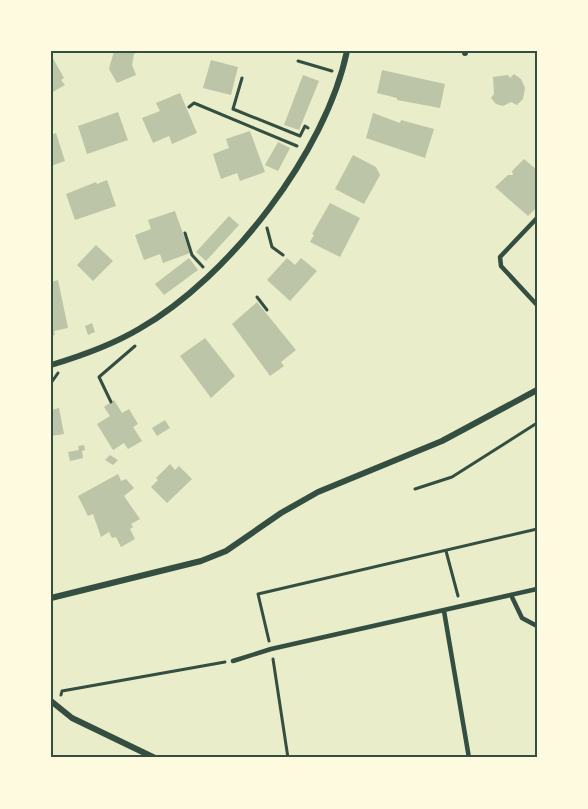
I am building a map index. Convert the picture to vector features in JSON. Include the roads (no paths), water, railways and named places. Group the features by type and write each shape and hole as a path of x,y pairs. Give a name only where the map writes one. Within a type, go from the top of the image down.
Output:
{"street":[{"path":"51,365 94,350 139,329 168,310 210,275 263,216 306,151 327,116 342,74 347,51"},
{"path":"51,598 201,561 218,554 318,492 442,441 537,390"},
{"path":"51,702 72,718 155,758"}],"lane":[{"path":"537,218 500,257 501,266 537,305"},
{"path":"233,661 271,649 537,589"},
{"path":"511,595 522,618 537,626"},
{"path":"444,611 469,758"}]}
